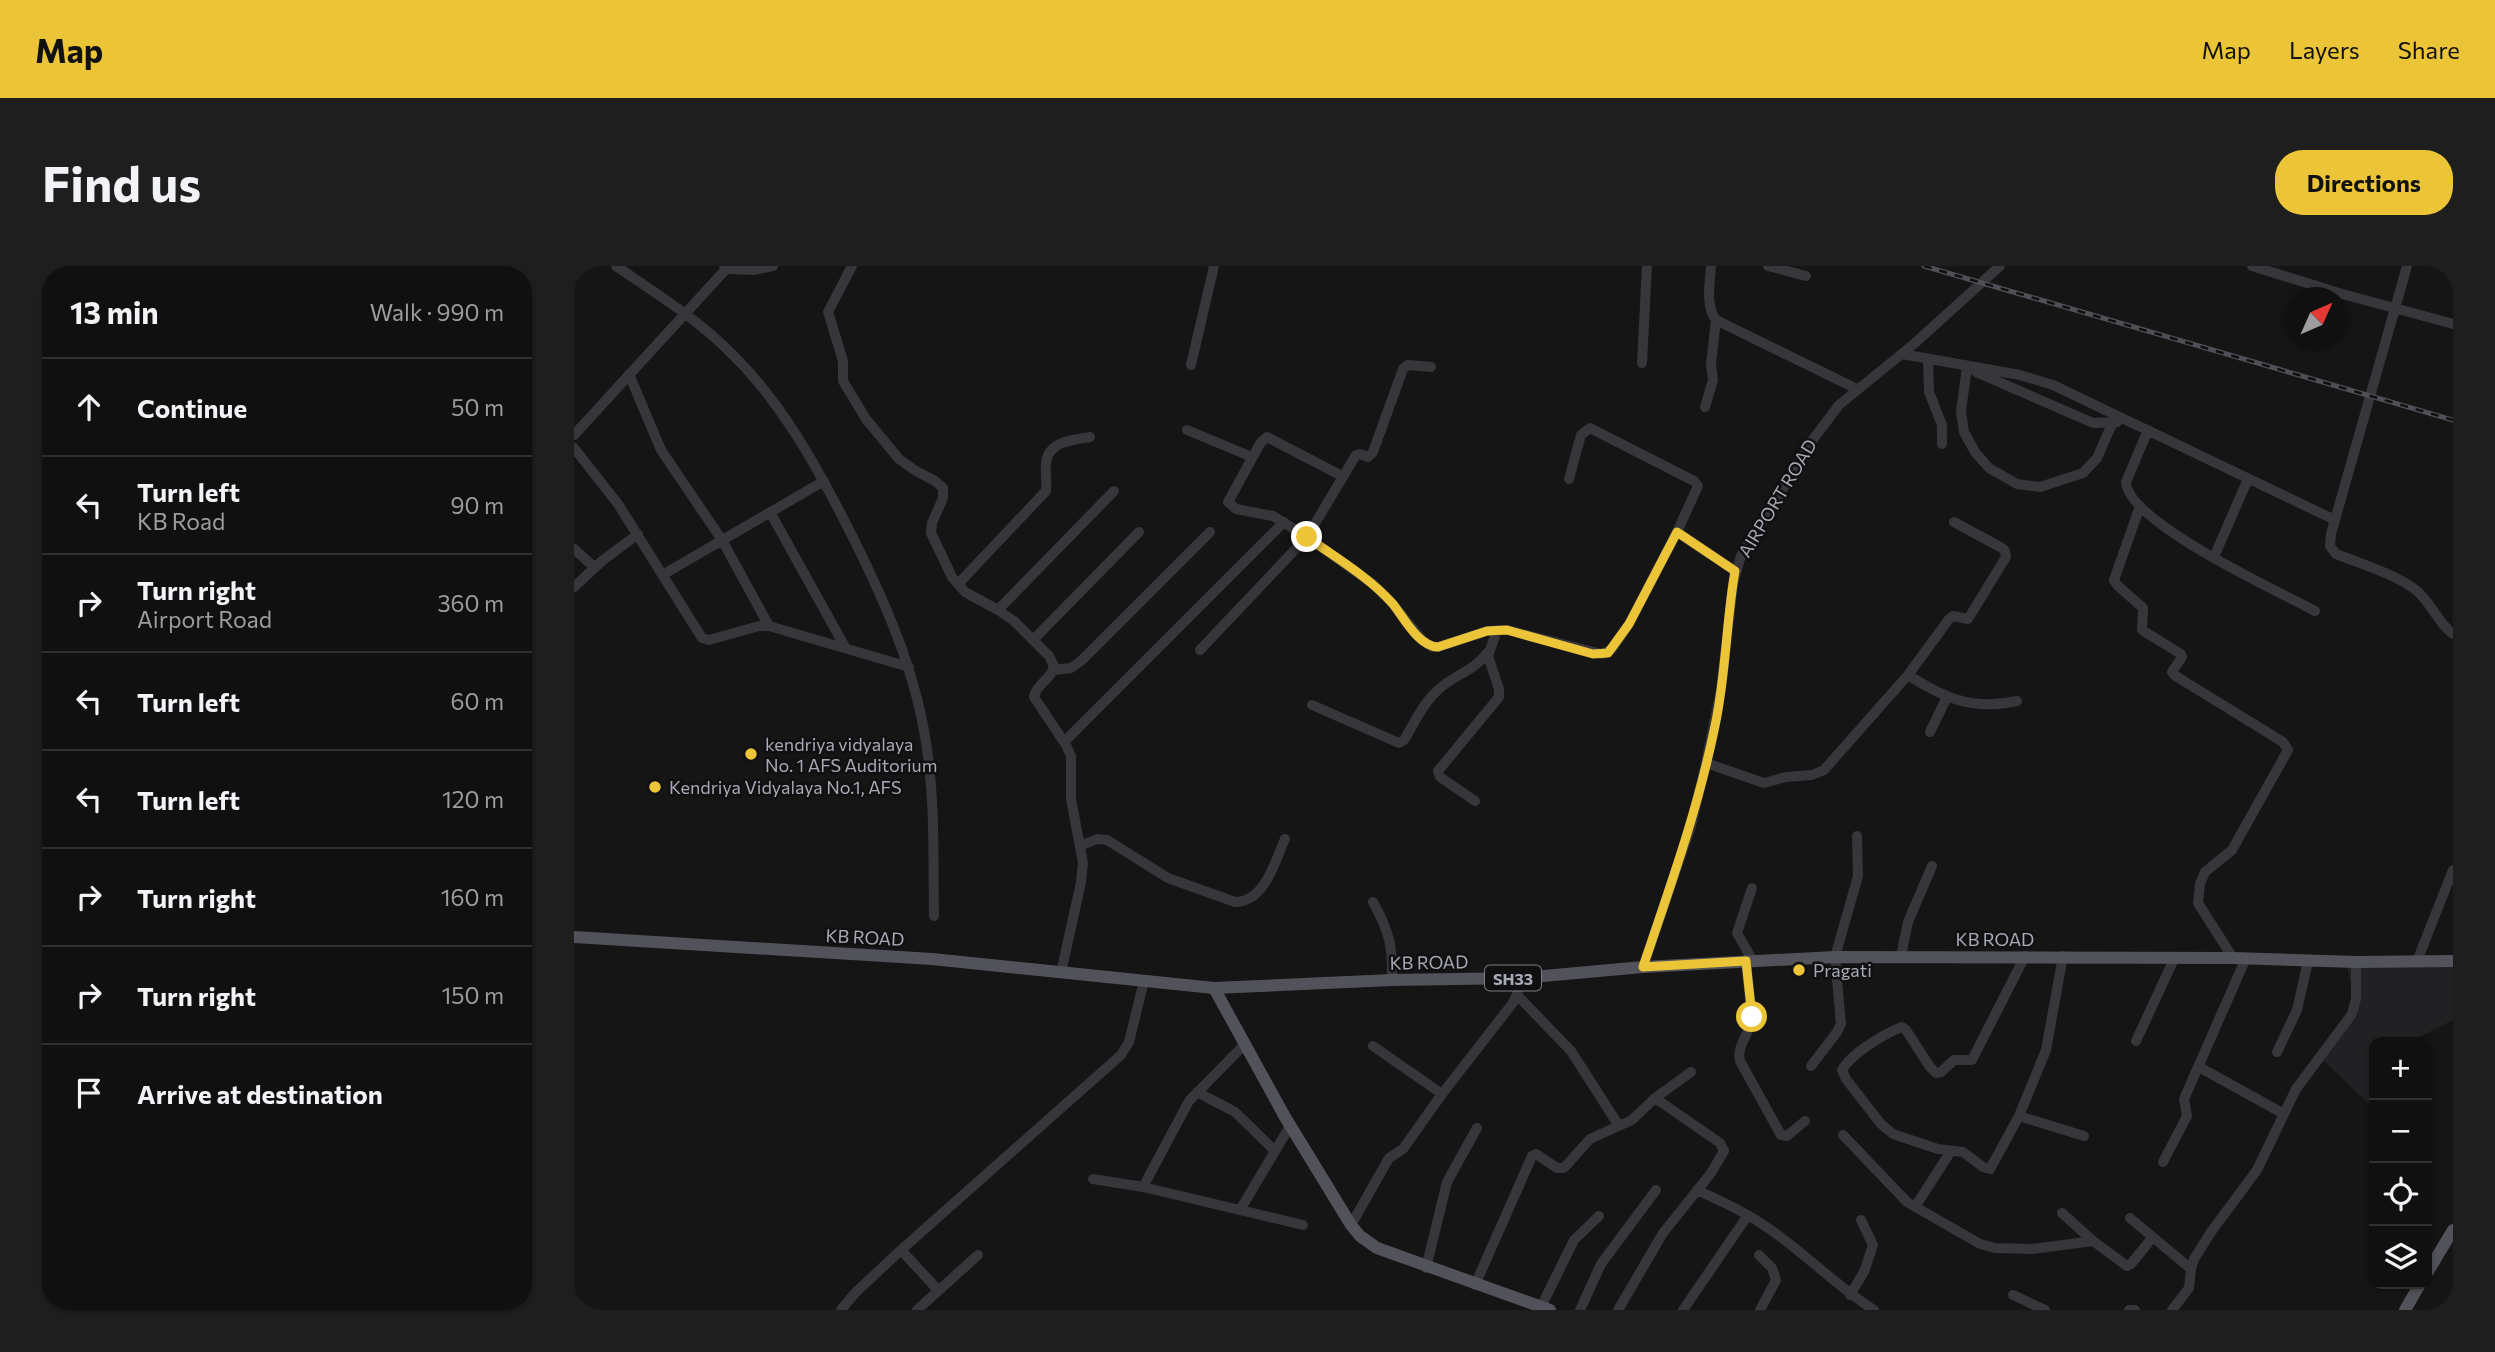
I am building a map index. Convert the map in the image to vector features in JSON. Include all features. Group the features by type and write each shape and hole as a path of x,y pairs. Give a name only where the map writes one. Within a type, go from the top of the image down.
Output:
{"main road":[{"name":"KB ROAD","path":"574,937 932,958 1214,988 1392,980 1521,978 1643,967 1835,957 2063,956 2356,962 2453,961"},
{"path":"1214,988 1290,1126 1360,1236 1377,1248 1426,1268 1546,1308"},
{"path":"2432,1265 2453,1230"},
{"path":"2405,1310 2417,1289"}],"street":[{"path":"616,266 685,313 735,357 775,404 803,444 824,481 888,610 908,667 928,758 934,916"},
{"path":"574,435 725,268 754,270 773,266"},
{"path":"852,266 828,313 842,356 843,381 866,419 888,447 908,466 943,488 943,498 932,523 931,533 958,584 974,597 999,610 1033,640 1053,662 1054,670"},
{"path":"1191,365 1214,266"},
{"path":"1642,363 1647,266"},
{"path":"1711,266 1709,301 1716,320 1857,389"},
{"path":"1768,266 1806,276"},
{"name":"AIRPORT ROAD","path":"1643,967 1691,827 1721,690 1735,571 1747,544 1820,429 1839,405 1902,354 1988,270 2000,266"},
{"path":"2252,266 2453,324"},
{"path":"2407,266 2330,541 2332,550 2417,591 2442,625 2453,634"},
{"path":"1705,407 1713,380 1711,364 1716,320"},
{"path":"1902,354 2020,374 2053,385 2335,520"},
{"path":"1928,359 1930,397 1942,425 1942,444"},
{"path":"1200,650 1307,537 1356,455 1368,457 1373,452 1403,369 1408,365 1431,367"},
{"path":"1964,366 2093,423 2126,421"},
{"path":"1964,366 1961,411 1964,432 1975,452 1989,468 2017,484 2040,487 2083,473 2096,458 2113,422"},
{"path":"629,374 661,450 722,540 769,626"},
{"path":"1342,476 1271,438 1264,439 1228,499 1230,505 1236,509 1266,513 1284,522 1373,584 1427,644 1438,647 1497,630 1517,631 1593,654 1608,653 1629,624 1677,532 1697,491 1696,483 1590,428 1583,431 1569,479"},
{"path":"1187,430 1252,457"},
{"path":"2148,430 2126,486 2140,506 2172,533 2315,611"},
{"path":"958,584 1046,491 1046,460 1051,451 1062,443 1090,437"},
{"path":"574,448 638,534 698,634 705,640 769,626 908,667"},
{"path":"2214,557 2248,479"},
{"path":"664,574 824,481"},
{"path":"999,610 1114,491"},
{"path":"2140,506 2114,580 2143,608 2142,630 2181,654 2182,657 2172,671 2174,676 2283,742 2288,750 2232,850 2205,872 2200,884 2197,896 2202,910 2239,958 2184,1102 2187,1116 2163,1162"},
{"path":"770,512 845,647"},
{"path":"1064,742 1284,522"},
{"path":"1706,763 1765,783 1780,778 1819,773 1834,761 1908,676 1949,619 1953,616 1968,618 2006,556 2003,548 1954,522"},
{"path":"1061,973 1083,863 1071,799 1071,756 1034,697 1036,690 1054,670 1071,668 1081,661 1210,532"},
{"path":"1677,532 1735,571"},
{"path":"1033,640 1139,533"},
{"path":"574,587 594,567 638,534"},
{"path":"574,549 594,567"},
{"path":"1312,705 1401,742 1432,696 1451,680 1476,666 1488,652 1497,630"},
{"path":"1475,801 1440,777 1438,771 1499,697 1488,652"},
{"path":"1908,676 1947,697 1990,705 2017,701"},
{"path":"1930,732 1947,697"},
{"path":"1811,1066 1841,1024 1835,957 1858,876 1857,836"},
{"path":"1080,846 1097,839 1107,840 1168,878 1241,902 1253,897 1261,887 1285,839"},
{"path":"1901,956 1912,913 1932,866"},
{"path":"2417,961 2453,870"},
{"path":"1752,888 1737,933 1750,961 1751,1025 1739,1051 1740,1061 1781,1135 1787,1136 1805,1121"},
{"path":"1373,902 1387,929 1392,946 1392,980"},
{"path":"2025,956 1972,1060 1954,1060 1941,1072 1936,1073 1902,1027 1854,1056 1842,1070 1846,1079 1887,1130 1899,1136 1963,1152 1990,1169 2019,1116 2049,1042 2063,956"},
{"path":"2136,1041 2175,957"},
{"path":"2277,1052 2297,1010 2308,961"},
{"path":"2172,1310 2189,1288 2191,1269 2211,1232 2257,1170 2300,1083 2352,1014 2356,999 2356,962"},
{"path":"1351,1225 1389,1158 1403,1149 1517,996 1521,978"},
{"path":"841,1310 855,1293 901,1250 1121,1055 1129,1042 1144,981"},
{"path":"1517,996 1570,1051 1619,1126"},
{"path":"1143,1188 1181,1113 1197,1092 1244,1045"},
{"path":"1373,1046 1442,1094"},
{"path":"2199,1067 2284,1114"},
{"path":"1475,1284 1532,1156 1536,1154 1557,1168 1564,1168 1590,1139 1632,1120 1655,1098 1690,1072"},
{"path":"1197,1092 1235,1112 1275,1151"},
{"path":"1618,1310 1663,1233 1724,1153 1720,1143 1655,1098"},
{"path":"2019,1116 2084,1136"},
{"path":"1240,1210 1290,1126"},
{"path":"1426,1268 1447,1182 1477,1128"},
{"path":"1843,1135 1900,1196 1971,1240 1989,1247 2032,1249 2093,1241"},
{"path":"1915,1207 1951,1151"},
{"path":"1093,1179 1143,1188 1303,1226"},
{"path":"1697,1189 1748,1215 1783,1239 1850,1295 1874,1310"},
{"path":"1580,1310 1601,1264 1656,1190"},
{"path":"2062,1213 2093,1241 2129,1266 2152,1238"},
{"path":"1683,1310 1748,1215"},
{"path":"1546,1308 1574,1240 1599,1216"},
{"path":"2130,1218 2191,1269"},
{"path":"1850,1295 1864,1272 1873,1245 1861,1220"},
{"path":"901,1250 938,1290"},
{"path":"917,1310 978,1255"},
{"path":"1759,1255 1772,1268 1776,1280 1760,1310"},
{"path":"2013,1295 2045,1310"},
{"path":"2129,1310 2135,1310"}],"shaded area":[{"path":"2453,966 2453,1020 2419,1037 2369,1037 2369,1104 2321,1058 2358,1016 2347,967"}],"railway":[{"path":"1924,266 2453,420"}],"place":[{"name":"kendriya vidyalaya No. 1 AFS Auditorium","path":"751,754"},
{"name":"Kendriya Vidyalaya No.1, AFS","path":"655,787"},
{"name":"Pragati","path":"1799,970"}],"route":[{"path":"1307,537 1373,584 1422,640 1432,647 1487,631 1507,630 1593,654 1608,653 1629,624 1677,532 1735,571 1716,723 1691,827 1643,967 1746,961 1752,1017"}]}
